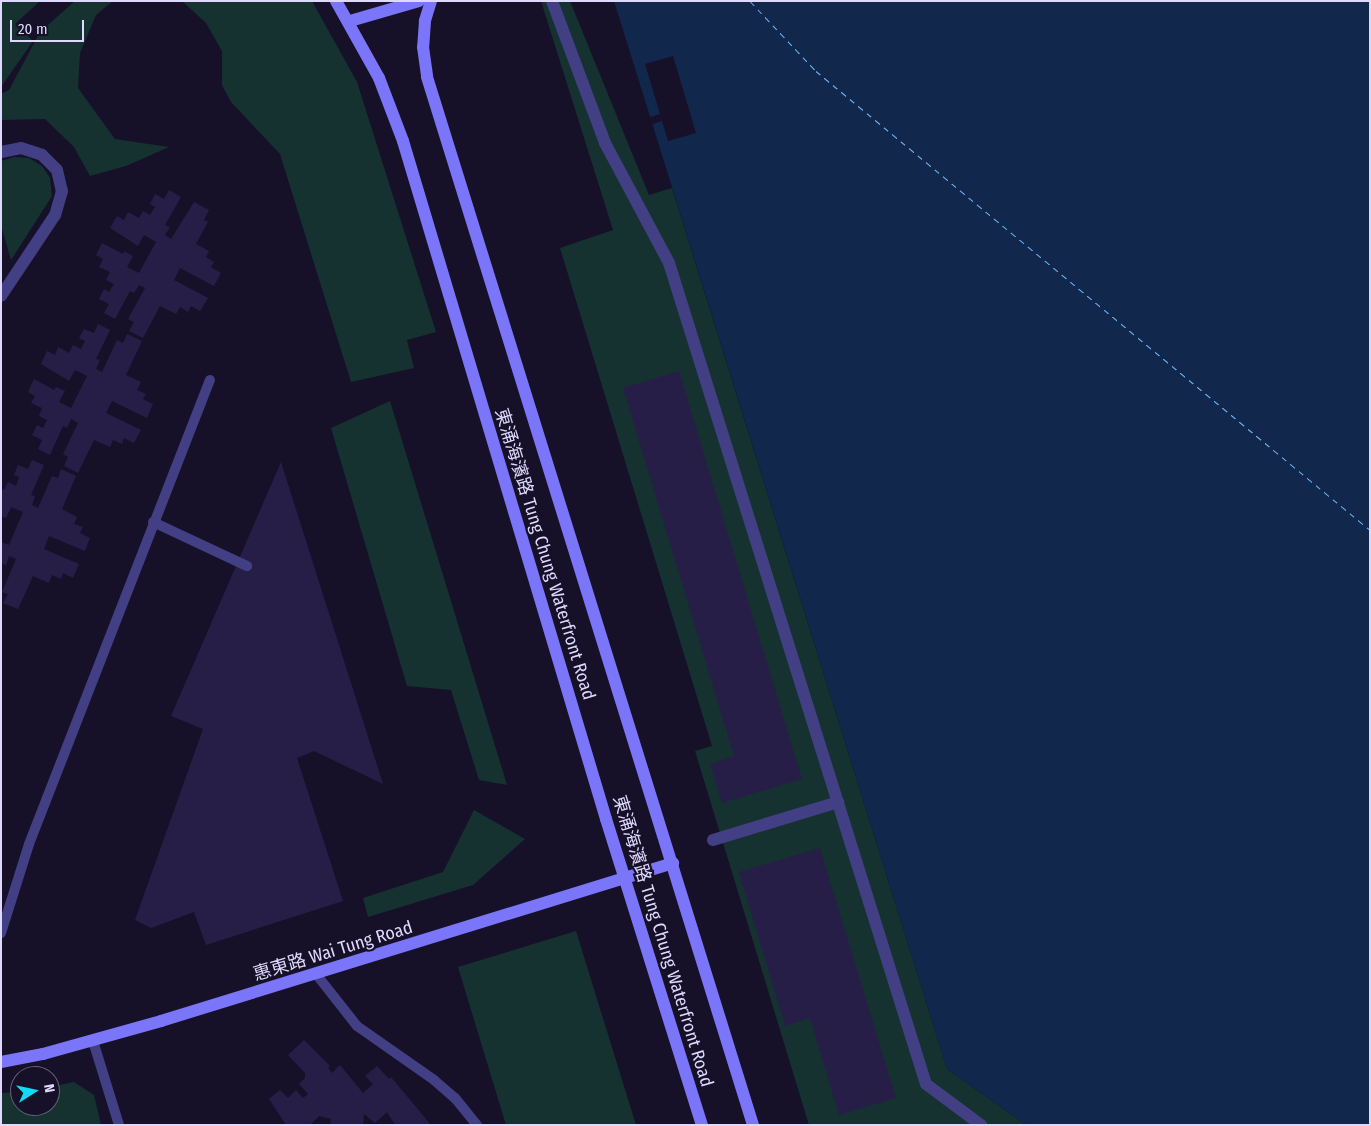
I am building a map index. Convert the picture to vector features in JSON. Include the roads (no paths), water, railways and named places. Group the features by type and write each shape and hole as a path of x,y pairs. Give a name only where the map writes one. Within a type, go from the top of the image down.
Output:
{"main road":[{"name":"東涌海濱路 Tung Chung Waterfront Road","path":"336,1 350,21 379,78 403,141 625,878 702,1125"},
{"path":"350,21 419,1"},
{"name":"東涌海濱路 Tung Chung Waterfront Road","path":"431,1 424,21 422,47 427,77 753,1125"},
{"name":"惠東路 Wai Tung Road","path":"1,1062 94,1041 673,863"}],"street":[{"path":"552,1 605,143 669,263 926,1084 981,1125"},
{"path":"1,152 20,148 42,155 57,170 62,191 55,215 1,296"},
{"path":"713,840 838,802"}],"lane":[{"path":"1,933 29,844 210,380"},
{"path":"153,522 248,566"},
{"path":"316,974 357,1026 434,1080 455,1098 477,1125"},
{"path":"94,1041 119,1125"}],"water":[{"path":"614,1 1370,1 1370,1125 1026,1125 947,1069"}]}
